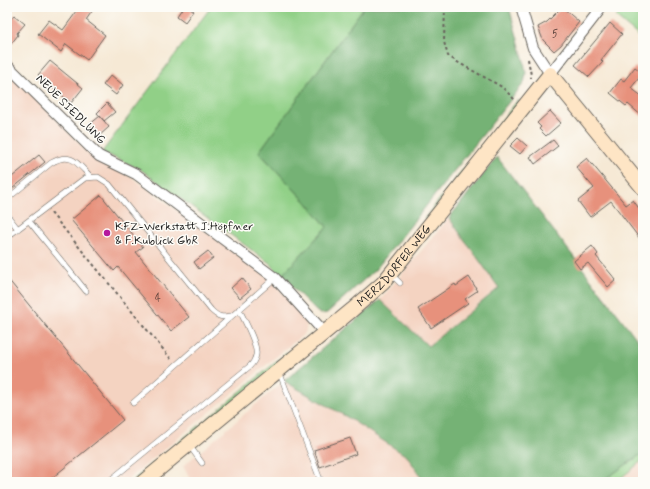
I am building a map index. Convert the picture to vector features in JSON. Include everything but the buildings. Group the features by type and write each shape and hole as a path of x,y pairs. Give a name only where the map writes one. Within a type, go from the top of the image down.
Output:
{"street":[{"path":"522,7 533,48 550,74 643,188"},
{"name":"MERZDORFER WEG","path":"145,481 383,283 395,279 602,7"},
{"name":"NEUE SIEDLUNG","path":"7,65 99,156 136,174 275,278 324,332"}],"lane":[{"path":"7,199 59,158 72,158 91,177"},
{"path":"7,237 85,178 98,177 110,184 211,310 218,316 224,318 231,316"},
{"path":"7,215 18,229"},
{"path":"29,220 86,291"},
{"path":"133,402 275,278"},
{"path":"108,482 250,366 254,361 256,353 255,346 239,309"},
{"path":"278,370 321,482"},
{"path":"189,444 202,463"}],"path":[{"path":"445,7 444,42 448,56 502,87 514,100 518,95"},
{"path":"530,80 531,75 528,59 533,48"},
{"path":"46,207 176,365"}],"shaded area":[{"path":"7,70 95,159 133,178 271,280 307,320 305,333 125,482 7,482"},
{"path":"449,218 499,287 428,346 380,300"},
{"path":"284,381 347,417 408,457 424,482 192,482 183,466"},
{"path":"643,453 643,482 601,482"}],"green space":[{"path":"211,7 364,7 259,152 307,203 327,227 281,276 271,264 140,169 102,152"},
{"path":"364,7 509,7 524,61 526,74 524,83 376,269 327,313 320,314 281,276 327,227 307,203 259,152"},
{"path":"624,7 643,7 643,40 616,17"},
{"path":"517,101 520,101 425,220 424,219"},
{"path":"497,157 643,347 643,453 601,482 424,482 408,457 347,417 284,381 380,300 428,346 499,288 449,218"},
{"path":"287,353 290,357 138,482 131,482"},
{"path":"643,453 643,460 616,482 601,482"}],"place":[{"name":"KFZ-Werkstatt J.Höpfner & F.Kublick GbR","path":"107,233"}]}
